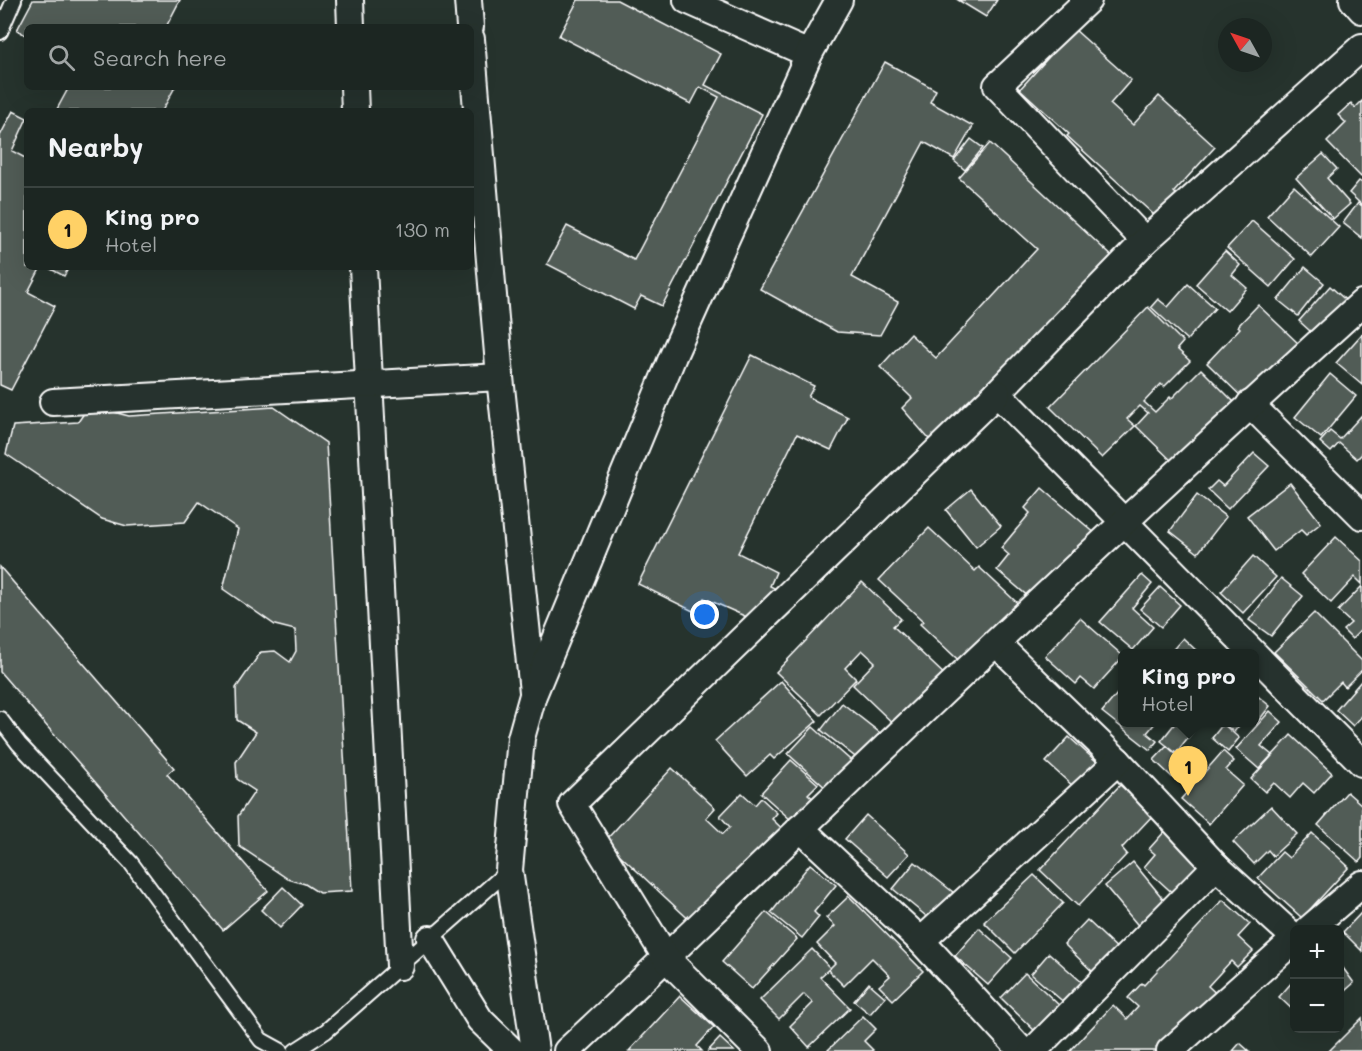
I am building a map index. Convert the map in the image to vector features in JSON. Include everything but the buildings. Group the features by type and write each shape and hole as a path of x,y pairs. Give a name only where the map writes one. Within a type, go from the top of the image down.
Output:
{"street":[{"path":"350,0 351,24"},
{"path":"468,0 470,24"},
{"path":"687,0 809,54"},
{"path":"535,1051 509,870 520,738 533,695 672,356 809,54 839,0"},
{"path":"1088,0 997,86 1145,241"},
{"path":"1353,0 1362,10"},
{"path":"759,1051 666,959 572,804 997,393 1145,241 1362,47"},
{"path":"474,74 500,377 533,695"},
{"path":"354,90 355,108"},
{"path":"363,270 400,966"},
{"path":"567,1051 1124,521 1362,303"},
{"path":"53,402 500,377"},
{"path":"997,393 1250,649"},
{"path":"1250,404 1362,516"},
{"path":"996,643 1118,760 1216,866 1290,935"},
{"path":"1259,658 1362,763"},
{"path":"921,941 1118,760"},
{"path":"800,828 921,941 1022,1051"},
{"path":"1033,1051 1216,866"},
{"path":"1314,925 1362,884"},
{"path":"430,939 480,1020 512,1051"},
{"path":"1170,1051 1290,943"}],"lane":[{"path":"0,32 14,0"},
{"path":"0,719 19,744 130,863 261,1040 281,1051"},
{"path":"295,1051 326,1031 509,870"}],"place":[{"name":"King pro","path":"1188,796"}]}
